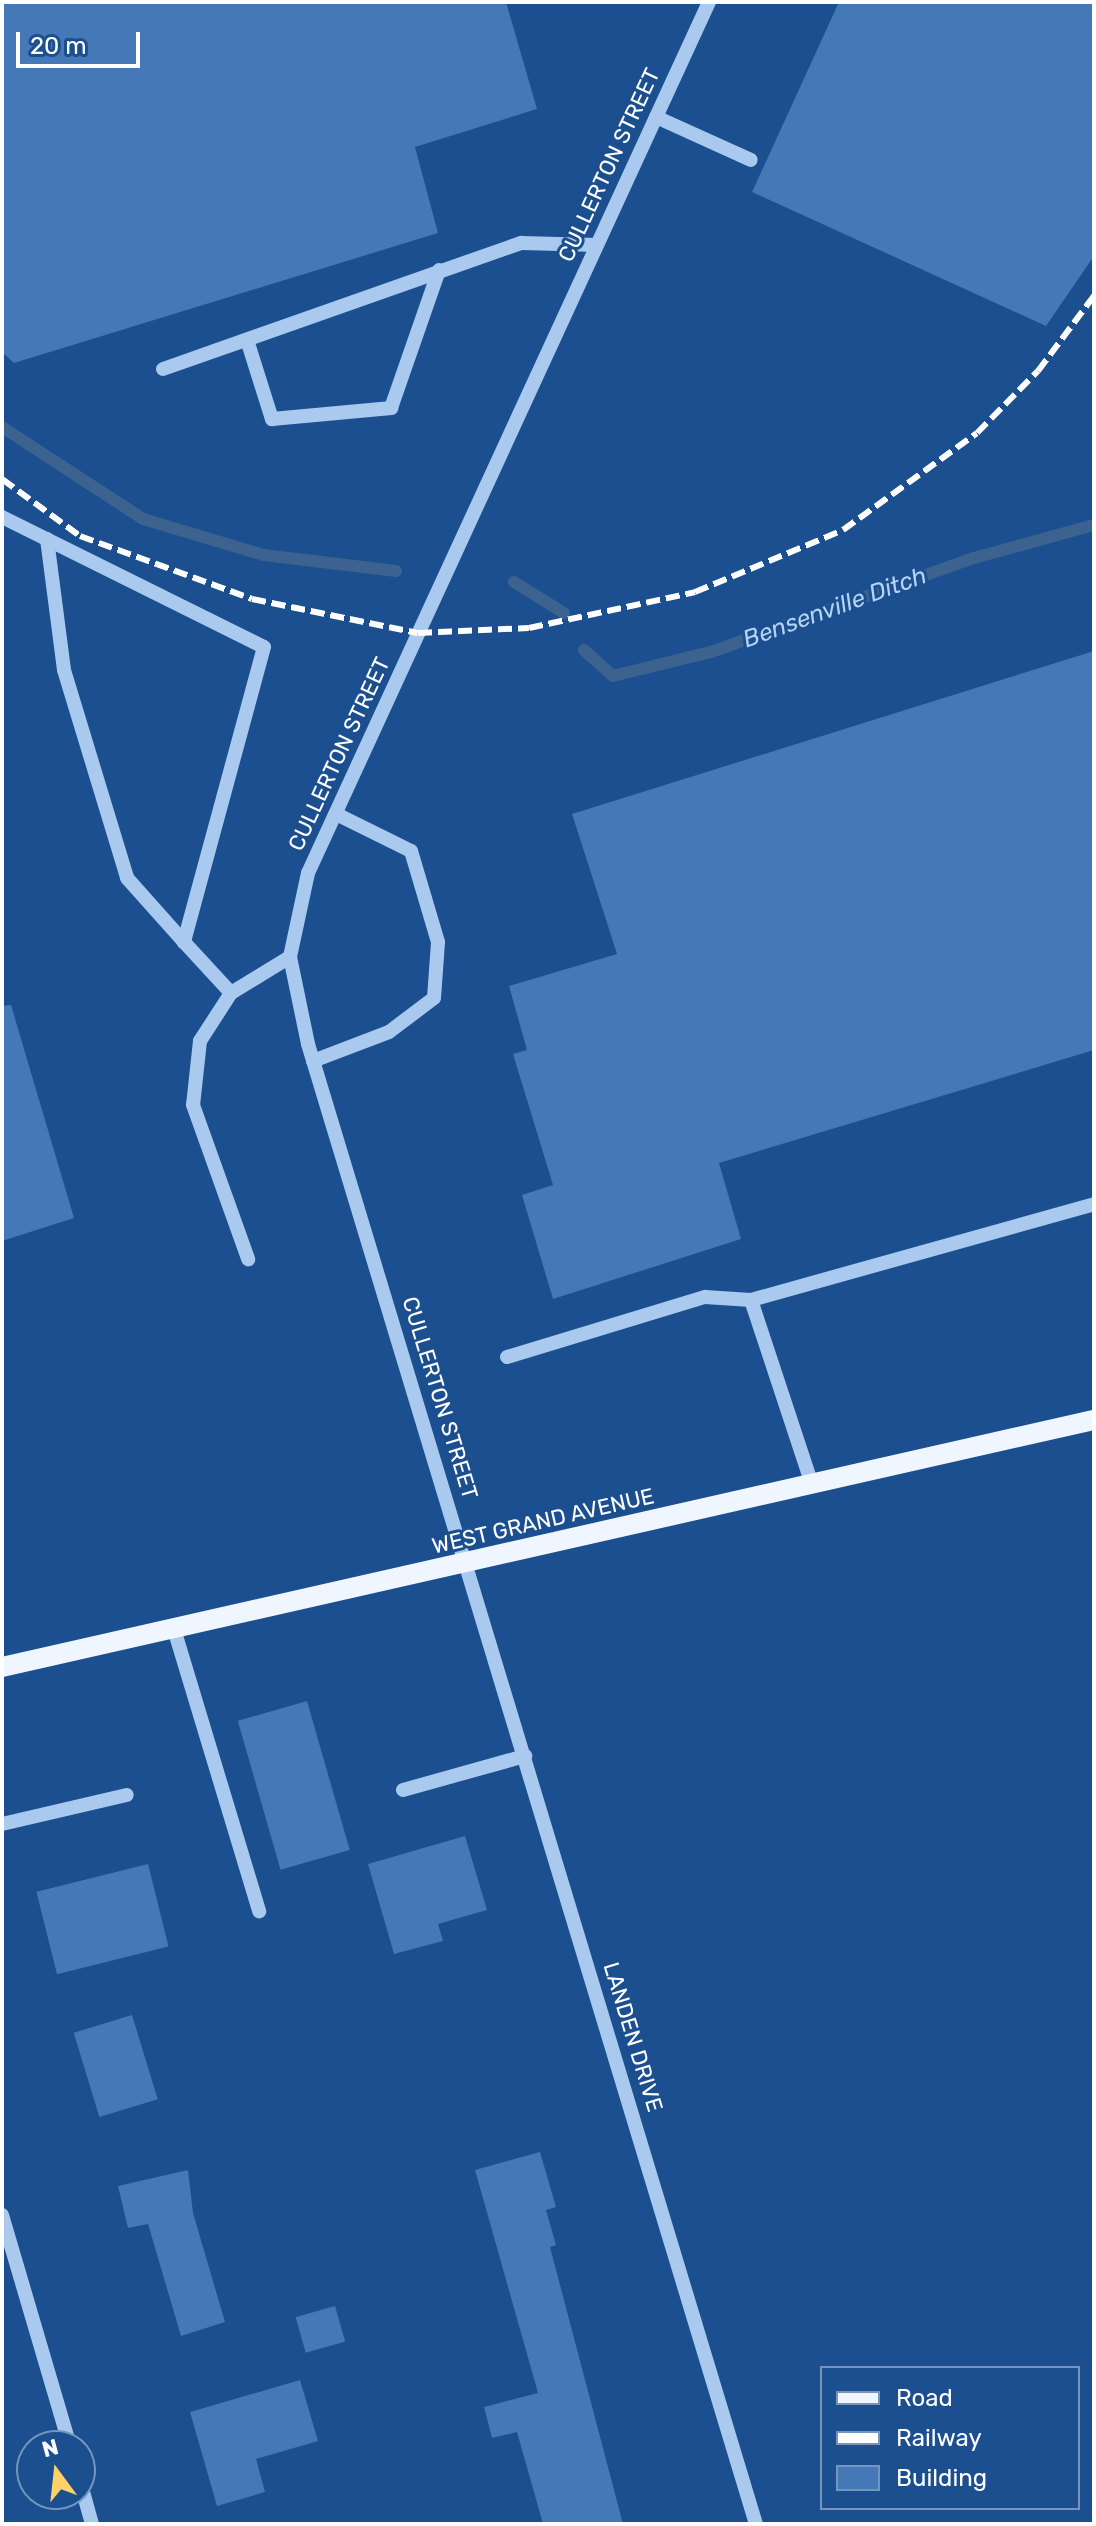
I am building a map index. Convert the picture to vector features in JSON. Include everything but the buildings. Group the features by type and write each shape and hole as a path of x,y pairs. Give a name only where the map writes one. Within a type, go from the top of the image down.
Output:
{"main road":[{"name":"WEST GRAND AVENUE","path":"2,1667 1094,1420"}],"street":[{"name":"CULLERTON STREET","path":"468,1563 313,1061 290,957 308,873 709,2"},
{"path":"656,117 751,160"},
{"path":"163,369 248,343 439,270 521,243 597,245"},
{"path":"248,343 272,419 391,408 439,270"},
{"path":"2,517 264,647 184,942"},
{"path":"47,539 64,670 127,878 231,993"},
{"path":"313,1061 389,1032 434,998 438,942 411,851 336,814"},
{"path":"248,1259 193,1105 200,1041 231,993 290,957"},
{"path":"507,1357 705,1297 751,1300 1094,1204"},
{"path":"751,1300 812,1484"},
{"name":"LANDEN DRIVE","path":"468,1563 756,2524"},
{"path":"174,1629 259,1911"},
{"path":"403,1790 525,1756"},
{"path":"2,1824 127,1795"},
{"path":"2,2215 65,2430"}],"waterway":[{"name":"Bensenville Ditch","path":"2,427 143,519 264,555 396,571"},
{"name":"Bensenville Ditch","path":"584,650 613,676 711,652 974,558 1094,525"},
{"name":"Bensenville Ditch","path":"514,582 564,613"}],"railway":[{"path":"2,479 80,536 252,599 418,633 529,628 695,592 843,530 977,433 1038,371 1094,296"}]}
